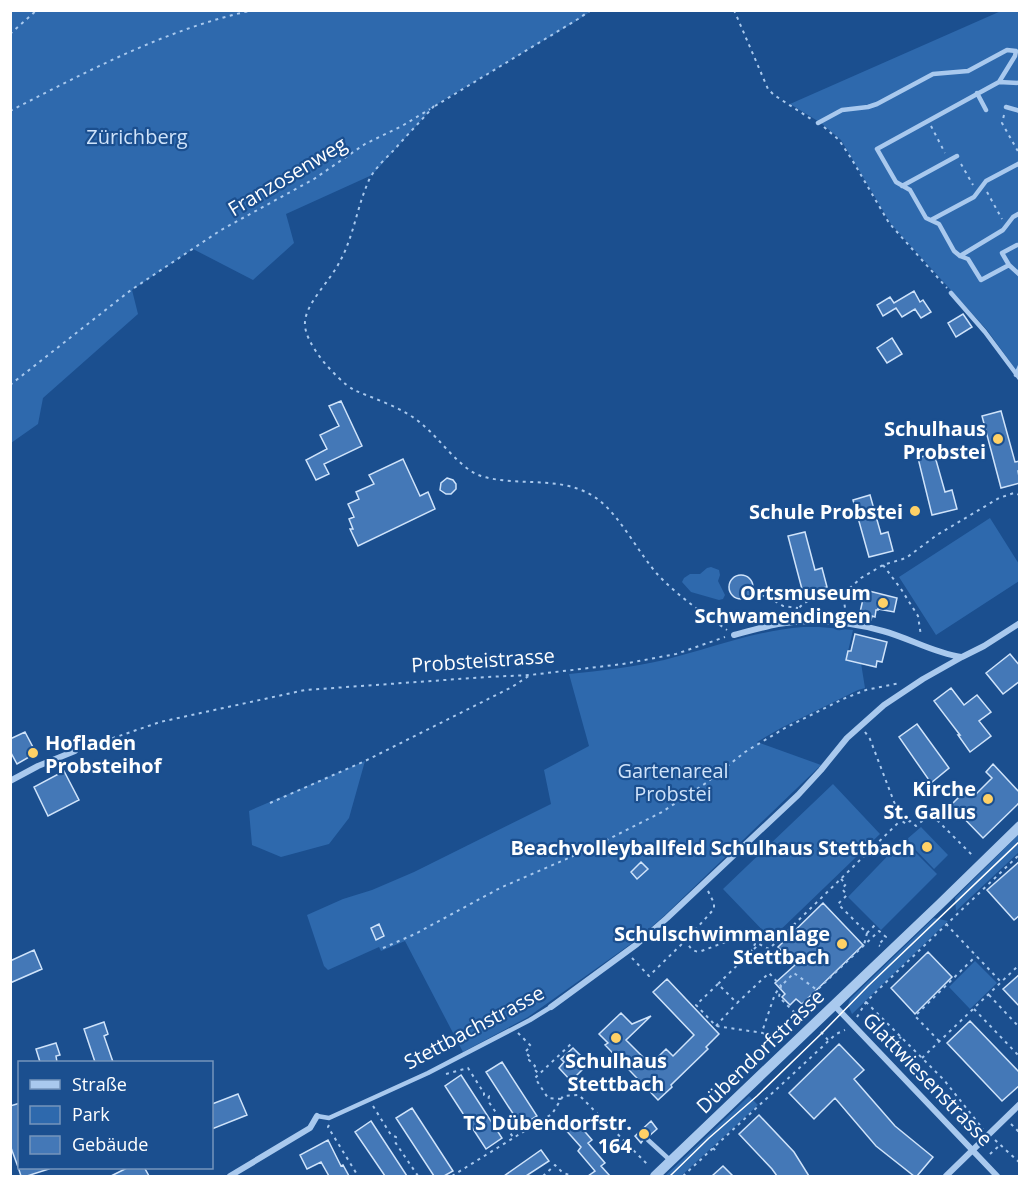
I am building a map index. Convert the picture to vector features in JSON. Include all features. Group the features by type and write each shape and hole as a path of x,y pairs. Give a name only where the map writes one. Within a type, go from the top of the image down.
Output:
{"street":[{"path":"734,635 779,624 815,621 846,624 885,632 949,655 962,657"},
{"name":"Stettbachstrasse","path":"551,1007 626,952 667,918 798,795 860,725 884,705 1020,623"},
{"path":"10,781 38,766 75,752"},
{"name":"Dübendorfstrasse","path":"653,1172 671,1161 1020,826"},
{"name":"Glattwiesenstrasse","path":"834,1005 997,1176"},
{"path":"946,1176 1020,1104"},
{"name":"Stettbachstrasse","path":"230,1176 310,1128 317,1116"}],"lane":[{"path":"818,123 842,110 877,104 933,74 968,70 1007,50 1018,50 999,82"},
{"path":"1009,265 981,280 968,259 954,251 939,224 926,218 910,190 896,182 877,149 999,82 1020,83"},
{"path":"977,93 986,110"},
{"path":"1006,107 1020,111"},
{"path":"902,186 958,157"},
{"path":"931,220 974,197 986,181 1020,163"},
{"path":"960,256 1004,230 1013,217 1020,213"},
{"path":"1020,246 1017,245 1002,253 1009,265 1020,275"},
{"path":"951,293 985,332 1018,377"},
{"path":"1018,377 1020,366"},
{"name":"Stettbachstrasse","path":"317,1116 329,1118 428,1073 551,1007"},
{"path":"648,1140 671,1161"}],"path":[{"path":"10,34 37,10"},
{"path":"10,111 156,41 226,16 254,10"},
{"name":"Franzosenweg","path":"10,385 131,291 220,230 314,179 366,144 402,126 591,10"},
{"path":"735,10 768,89 783,102 818,123 839,140 889,223 951,293"},
{"path":"434,106 372,175 359,205 344,255 306,315 304,323 307,338 346,385 412,416 471,471 481,476 504,480 562,485 584,491 600,501 658,575 682,598 734,635"},
{"path":"1006,107 1002,123 1020,155"},
{"path":"932,129 949,160"},
{"path":"958,157 973,185 979,191"},
{"path":"987,191 1007,225"},
{"path":"795,616 798,608 812,599 843,594 861,578 883,565 906,558 936,535 999,498 1014,493 1020,495"},
{"path":"883,565 918,616 922,638"},
{"path":"754,593 770,598 783,606 798,608"},
{"path":"843,594 846,617"},
{"name":"Probsteistrasse","path":"75,752 160,723 305,690 530,675 634,662 676,654 734,635"},
{"path":"270,802 365,761 512,687 530,675"},
{"path":"383,948 415,934 500,888 587,850 663,812 745,752 785,728 866,690 900,683"},
{"path":"860,725 870,739 902,820 906,824 910,820 916,826 931,814 975,857"},
{"path":"774,1044 763,1033 716,1026 696,1005 759,944 769,949 902,820"},
{"path":"856,1018 866,1002 1020,854"},
{"path":"841,879 846,884 842,889 847,895 838,904 867,933"},
{"path":"626,952 649,976 714,909 712,897 703,883"},
{"path":"946,924 1001,982"},
{"path":"864,945 867,933 875,925"},
{"path":"763,1033 775,994 794,973 817,990 879,931 886,937 878,945"},
{"path":"686,940 692,951 699,952 738,937 747,936 755,940 750,953"},
{"path":"939,1041 915,1016 976,956"},
{"path":"922,1058 1020,964"},
{"path":"716,1026 769,973 781,986"},
{"path":"718,984 737,1003"},
{"path":"781,986 779,997 800,1018"},
{"path":"988,994 1020,1028"},
{"path":"866,1002 945,1080 983,1129"},
{"path":"973,1009 1020,1057"},
{"path":"513,1028 531,1046 525,1052 535,1066 533,1068 539,1074"},
{"path":"683,1176 822,1045 845,1030"},
{"path":"883,1057 901,1037"},
{"path":"561,1099 548,1098 535,1078 572,1043"},
{"path":"428,1073 431,1077 468,1068 484,1091 483,1095 489,1096 488,1101 513,1137"},
{"path":"452,1176 552,1114 563,1096 579,1095 653,1172"},
{"path":"369,1099 391,1135 396,1137 395,1142 418,1176"},
{"path":"968,1130 977,1121"},
{"path":"1010,1123 1020,1133"},
{"path":"328,1127 358,1176"},
{"path":"993,1139 1020,1163"},
{"path":"990,1154 1000,1145"},
{"path":"713,1148 718,1153"},
{"path":"543,1176 555,1165 562,1172 571,1176"}],"green space":[{"name":"Zürichberg","path":"11,10 591,11 434,106 372,175 286,214 294,243 253,280 193,249 132,290 138,314 43,398 38,424 11,443"},
{"path":"1001,11 1019,11 1019,374 987,330 891,224 841,140 821,123 790,104"},
{"path":"990,518 1019,564 1019,581 936,635 899,577"},
{"path":"711,567 719,570 718,581 725,595 723,599 719,600 691,592 682,582 690,574 700,574"},
{"name":"Gartenareal Probstei","path":"803,627 853,630 846,660 861,663 865,688 757,742 821,765 635,941 528,1017 463,1052 405,941 381,951 379,947 328,970 324,966 307,915 414,872 551,804 544,770 589,746 569,674 652,662 750,636"},
{"path":"365,761 349,818 329,844 281,857 252,845 249,811"},
{"path":"833,784 880,834 771,939 723,889"},
{"name":"Beachvolleyballfeld Schulhaus Stettbach","path":"921,827 948,855 934,869 906,840"},
{"path":"1019,834 1019,852 956,911 955,898"},
{"path":"903,840 937,874 881,930 848,897"},
{"path":"934,918 948,921 852,1014 848,1005 850,999"},
{"path":"975,961 997,983 970,1009 949,987"},
{"path":"749,1096 758,1105 681,1176 665,1176"}],"building":[{"path":"914,291 920,302 923,300 931,312 921,318 915,309 902,317 896,308 883,316 877,305 890,297 894,303"},
{"path":"963,314 972,327 956,337 948,323"},
{"path":"892,338 902,354 887,363 877,348"},
{"path":"341,401 362,446 324,464 329,474 316,480 306,460 327,449 320,435 339,426 329,406"},
{"name":"Schulhaus Probstei","path":"1001,411 1015,462 1020,461 1020,471 1018,471 1020,483 1001,488 982,416"},
{"path":"934,453 945,492 952,490 957,509 932,515 918,458"},
{"path":"403,459 420,496 428,492 435,509 358,546 350,529 353,529 349,519 354,517 348,504 359,499 356,492 374,484 369,475"},
{"path":"447,478 456,484 456,489 451,494 440,490 441,483"},
{"path":"870,495 881,534 888,532 893,551 869,557 853,500"},
{"path":"805,532 815,570 822,568 827,587 803,593 788,536"},
{"path":"741,575 749,579 753,587 749,595 741,599 733,595 729,587 733,579"},
{"path":"865,590 897,598 894,612 878,609 871,620 859,617"},
{"path":"855,634 887,642 882,662 877,661 876,667 846,660"},
{"path":"1010,654 1020,666 1020,681 1003,694 986,673"},
{"path":"951,688 964,705 977,695 991,712 979,721 991,736 970,752 934,701"},
{"path":"917,724 949,768 931,783 899,737"},
{"path":"25,732 36,753 17,764 10,751 10,739"},
{"name":"Kirche St. Gallus","path":"993,764 1020,793 1020,802 983,838 951,805 966,790 973,797 992,778 986,772"},
{"path":"64,771 79,800 48,816 34,787"},
{"path":"1020,861 1020,915 1014,920 987,890"},
{"path":"641,862 648,869 637,879 631,872"},
{"path":"823,903 863,945 802,1004 796,999 790,1005 782,997 785,994 775,983 795,965 778,947"},
{"path":"379,924 384,936 376,940 371,928"},
{"path":"34,950 42,969 10,983 10,961"},
{"path":"928,952 952,977 915,1014 891,988"},
{"path":"1020,974 1020,1007 1003,989"},
{"name":"Schulhaus Stettbach","path":"667,979 719,1034 706,1047 708,1049 658,1100 605,1045 608,1043 599,1034 621,1013 632,1024 651,1016 626,1040 648,1062 655,1056 657,1058 666,1049 673,1056 694,1035 653,992"},
{"path":"970,1021 1020,1073 1020,1085 1002,1101 947,1043"},
{"path":"104,1022 108,1034 104,1036 113,1061 95,1061 84,1029"},
{"path":"56,1043 60,1055 56,1056 57,1061 40,1061 36,1049"},
{"path":"839,1044 864,1070 854,1079 895,1126 933,1157 917,1176 876,1146 835,1098 814,1119 789,1093"},
{"path":"573,1048 581,1056 576,1061 583,1069 571,1081 559,1068 564,1062 561,1059"},
{"path":"502,1062 537,1116 521,1126 486,1072"},
{"path":"461,1075 502,1138 486,1149 445,1086"},
{"path":"238,1094 247,1115 213,1129 213,1104"},
{"path":"18,1104 18,1167 10,1145 10,1106"},
{"path":"412,1108 453,1171 444,1176 434,1176 396,1118"},
{"path":"759,1115 794,1152 809,1176 777,1176 739,1134"},
{"path":"574,1119 592,1140 588,1143 605,1163 601,1166 610,1176 588,1176 595,1171 578,1151 581,1147 564,1128"},
{"path":"371,1121 407,1176 385,1176 355,1132"},
{"name":"TS Dübendorfstr. 164","path":"651,1121 657,1129 645,1137 641,1143 635,1136"},
{"path":"328,1140 341,1166 343,1165 349,1176 329,1176 321,1162 307,1169 300,1155"},
{"path":"541,1150 549,1161 526,1176 504,1176"},
{"path":"723,1166 733,1176 712,1176"},
{"path":"19,1169 49,1169 27,1176 21,1176"},
{"path":"125,1169 145,1169 149,1176 111,1176"}],"tram line":[{"path":"670,1176 757,1096 1020,841"}],"place":[{"name":"Schulhaus Probstei","path":"998,439"},
{"name":"Schule Probstei","path":"915,511"},
{"name":"Ortsmuseum Schwamendingen","path":"883,603"},
{"name":"Hofladen Probsteihof","path":"33,753"},
{"name":"Kirche St. Gallus","path":"988,799"},
{"name":"Beachvolleyballfeld Schulhaus Stettbach","path":"927,847"},
{"name":"Schulschwimmanlage Stettbach","path":"842,944"},
{"name":"Schulhaus Stettbach","path":"616,1038"},
{"name":"TS Dübendorfstr. 164","path":"644,1134"}]}
